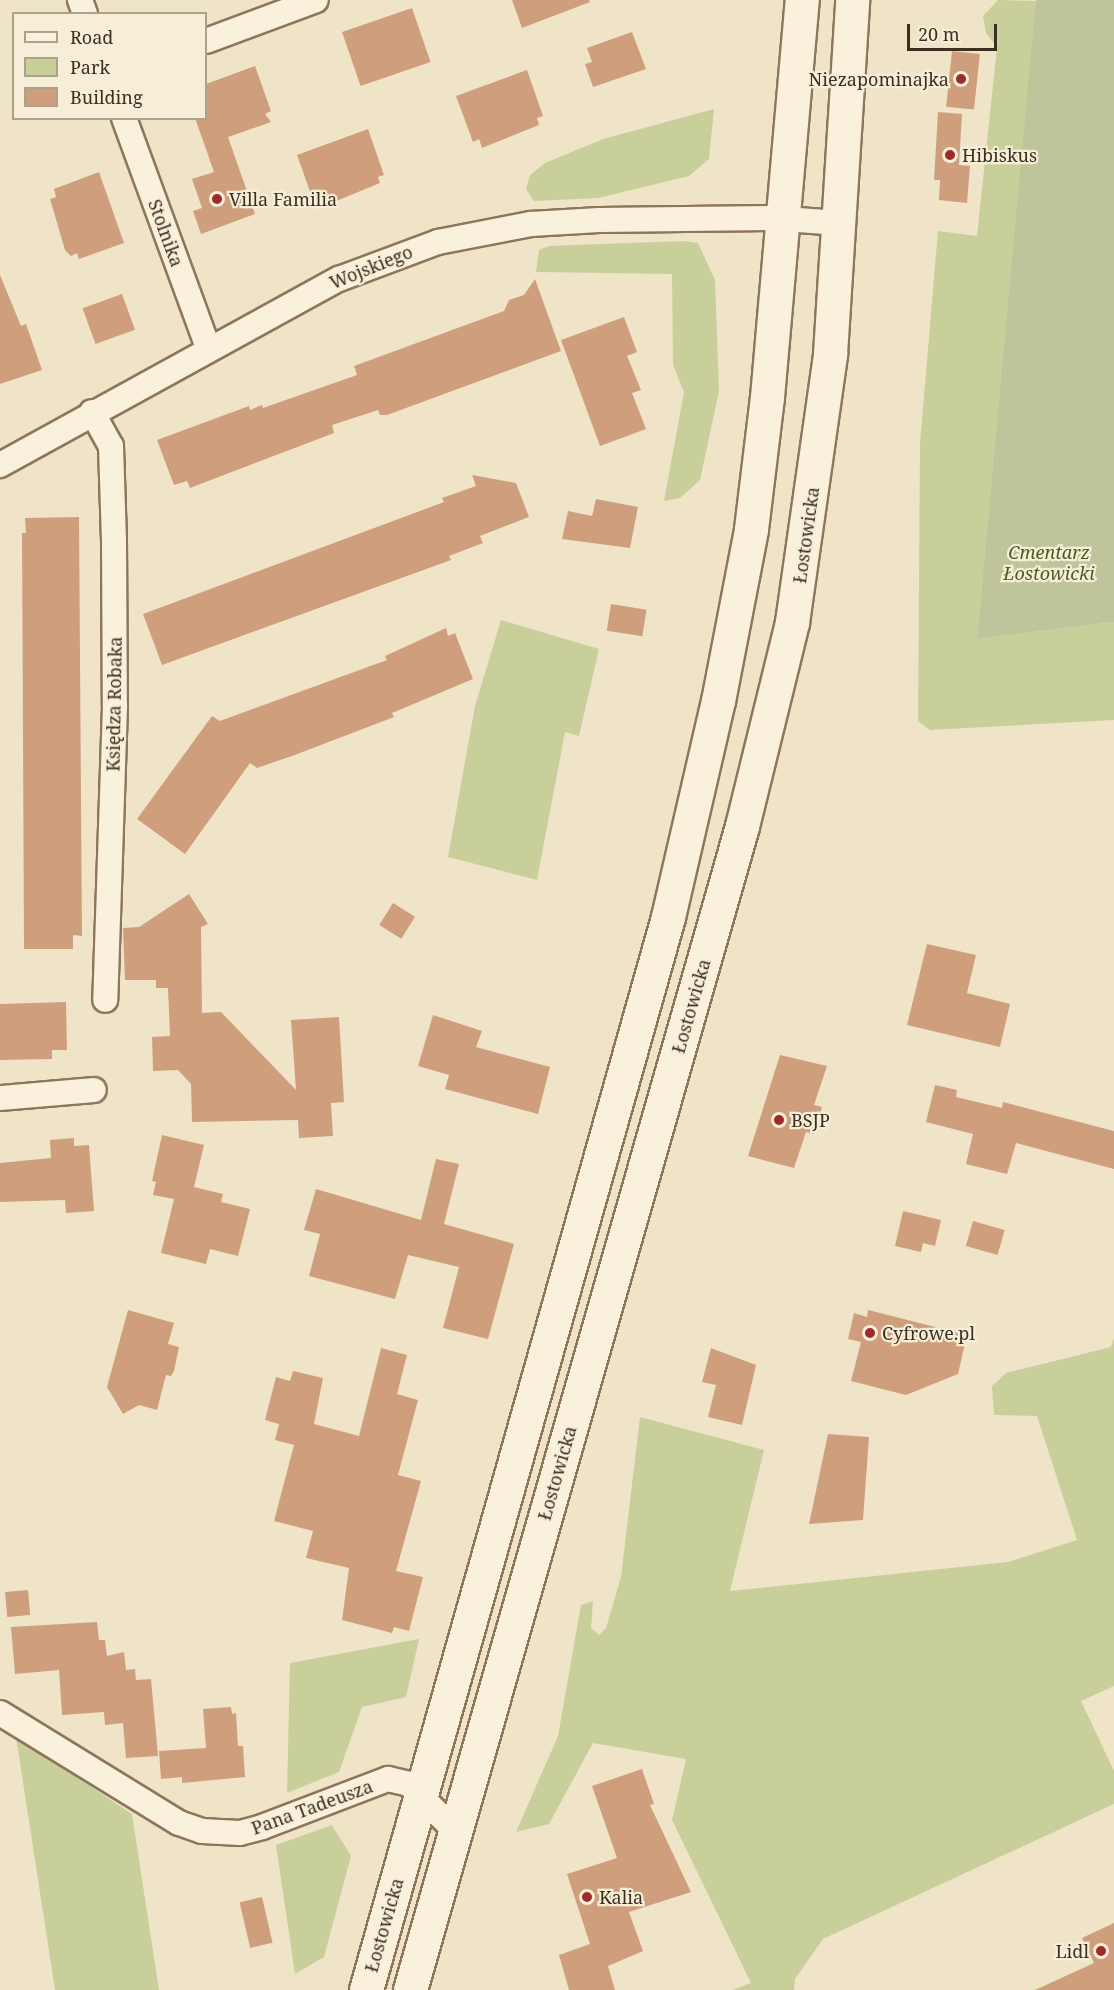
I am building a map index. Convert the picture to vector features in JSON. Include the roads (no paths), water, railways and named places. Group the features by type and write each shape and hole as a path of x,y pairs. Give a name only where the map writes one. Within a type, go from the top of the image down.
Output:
{"main road":[{"name":"Łostowicka","path":"366,1990 668,916 718,701 749,540 786,220 802,0"},
{"name":"Łostowicka","path":"410,1990 735,848 792,622 830,354 852,0"}],"street":[{"path":"207,41 316,0"},
{"name":"Stolnika","path":"125,120 208,347"},
{"name":"Wojskiego","path":"0,465 208,347 339,279 392,256 482,232 598,220 786,220 839,223"},
{"name":"Księdza Robaka","path":"92,412 111,446 114,540 115,706 105,1000"},
{"path":"0,1098 94,1090"},
{"name":"Pana Tadeusza","path":"0,1713 179,1823 202,1831 240,1833 262,1827 388,1779 409,1784 422,1794 455,1831"}],"place":[{"name":"Niezapominajka","path":"961,79"},
{"name":"Hibiskus","path":"950,155"},
{"name":"Villa Familia","path":"217,199"},
{"name":"BSJP","path":"779,1120"},
{"name":"Cyfrowe.pl","path":"870,1333"},
{"name":"Kalia","path":"587,1897"},
{"name":"Lidl","path":"1101,1951"}],"park label":[{"name":"Cmentarz Łostowicki","path":"1049,563"}]}
